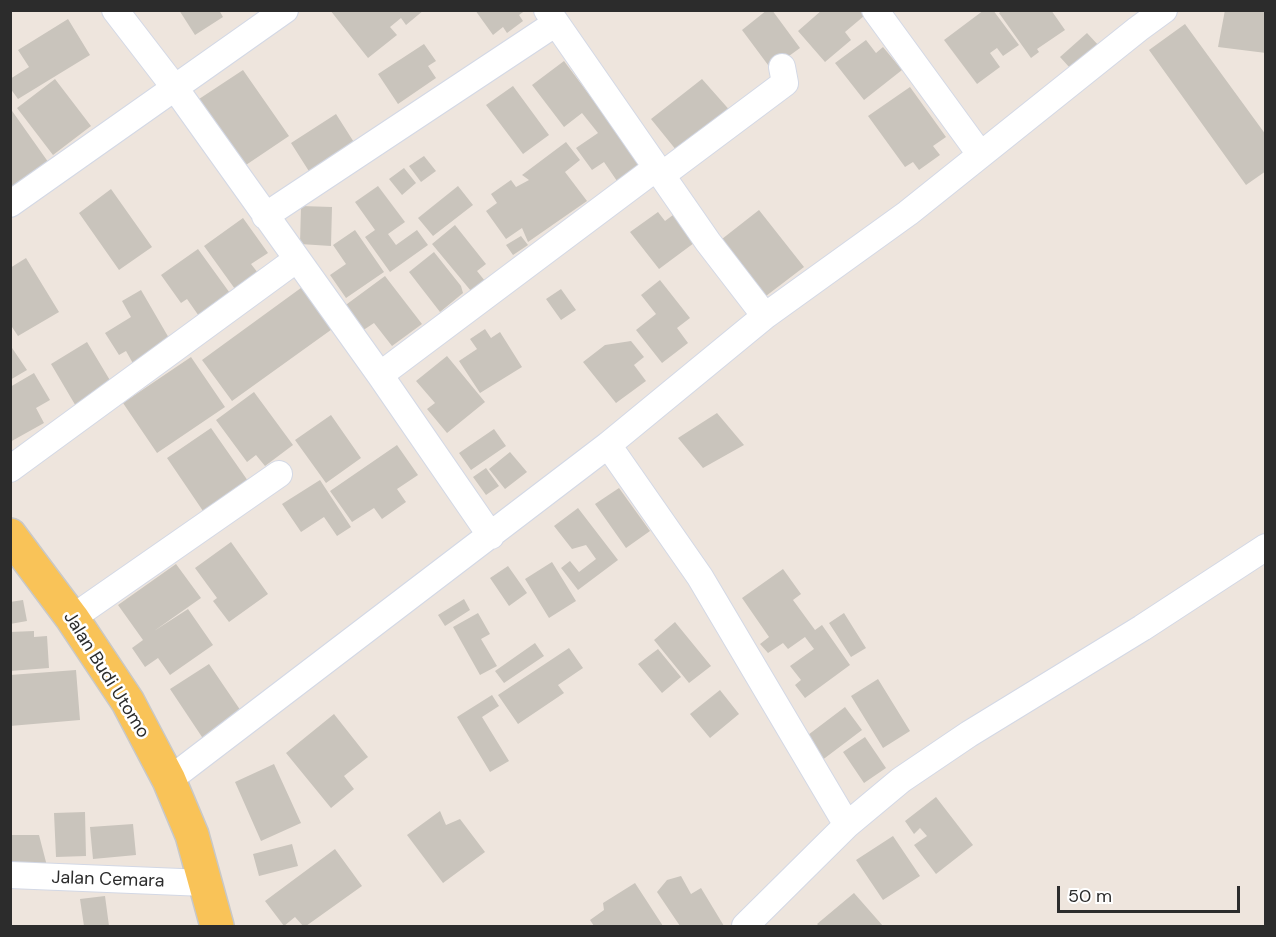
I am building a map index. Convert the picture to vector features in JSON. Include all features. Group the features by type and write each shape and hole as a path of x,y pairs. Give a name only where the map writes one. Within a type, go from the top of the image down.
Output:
{"main road":[{"name":"Jalan Budi Utomo","path":"10,535 72,618 128,702 170,780 192,835 217,927"}],"street":[{"path":"115,10 175,88 380,375 491,536"},
{"path":"10,204 285,10"},
{"path":"875,10 980,154"},
{"path":"170,780 609,445 765,316 908,213 980,154 1131,20 1164,10"},
{"path":"265,216 552,17 708,242 765,316"},
{"path":"380,375 785,83 782,67"},
{"path":"10,468 297,259"},
{"path":"609,445 700,577 847,825"},
{"path":"72,618 279,474"},
{"path":"745,927 847,825 901,780 1266,547"},
{"name":"Jalan Cemara","path":"10,875 205,883"}],"building":[{"path":"179,10 219,10 223,17 195,35"},
{"path":"330,10 424,10 406,25 401,18 390,27 397,35 368,58"},
{"path":"475,10 526,10 519,15 523,21 507,33 503,27 493,35"},
{"path":"767,10 772,10 800,48 771,69 742,30"},
{"path":"822,10 859,10 864,16 845,32 851,40 825,62 798,31"},
{"path":"984,10 993,10 1019,45 1003,56 997,48 990,53 1000,67 977,84 944,40"},
{"path":"1003,10 1051,10 1065,30 1037,49 1039,52 1031,58 999,13"},
{"path":"1225,10 1266,10 1266,53 1218,47"},
{"path":"68,19 90,55 18,99 10,88 10,79 29,67 18,50"},
{"path":"1185,24 1266,135 1266,171 1246,185 1149,50"},
{"path":"1087,33 1100,47 1070,68 1060,57"},
{"path":"866,40 876,53 883,47 902,70 864,100 835,63"},
{"path":"424,44 436,61 428,66 436,78 398,104 378,74"},
{"path":"564,61 641,164 617,181 604,162 592,170 576,148 598,133 582,113 564,127 532,85"},
{"path":"243,70 289,136 243,167 196,101"},
{"path":"55,79 91,126 53,155 17,108"},
{"path":"702,79 733,114 681,156 651,119"},
{"path":"513,86 549,135 523,154 486,105"},
{"path":"910,87 946,137 933,146 940,155 919,170 913,162 905,167 868,116"},
{"path":"10,108 51,166 10,194"},
{"path":"336,114 357,147 312,176 291,143"},
{"path":"566,142 580,160 565,172 587,201 528,242 522,228 506,239 486,211 497,203 491,194 511,180 516,187 529,180 522,175"},
{"path":"424,156 436,171 421,182 409,166"},
{"path":"404,168 416,183 402,195 389,179"},
{"path":"378,186 405,222 388,234 396,245 417,230 428,245 390,272 365,237 375,230 355,202"},
{"path":"458,186 473,205 433,236 418,218"},
{"path":"111,189 152,247 119,270 79,213"},
{"path":"301,206 332,207 331,246 300,244"},
{"path":"759,210 804,267 766,296 722,239"},
{"path":"658,212 665,221 673,215 694,243 659,269 630,232"},
{"path":"243,218 268,253 251,264 258,273 235,289 204,246"},
{"path":"455,225 486,264 477,271 489,286 476,297 432,244"},
{"path":"355,230 384,272 346,298 330,275 346,264 333,245"},
{"path":"521,236 528,245 513,255 506,245"},
{"path":"198,249 232,296 201,319 187,299 181,303 161,275"},
{"path":"434,252 461,286 463,293 440,312 409,272"},
{"path":"26,258 59,312 18,336 10,324 10,268"},
{"path":"385,276 422,324 392,346 374,323 362,331 343,307"},
{"path":"660,280 690,318 677,328 688,343 662,363 636,330 656,314 641,295"},
{"path":"305,285 335,327 232,401 202,360"},
{"path":"561,289 576,310 561,320 546,299"},
{"path":"141,290 173,345 135,367 126,351 119,355 105,333 131,317 122,301"},
{"path":"485,329 491,338 500,332 522,367 480,393 459,361 477,349 470,339"},
{"path":"631,341 644,357 634,365 646,381 616,403 583,362 605,345"},
{"path":"87,342 114,387 77,408 51,364"},
{"path":"10,345 27,370 10,380"},
{"path":"447,356 485,402 447,433 427,409 435,403 416,381"},
{"path":"191,357 225,407 157,453 123,403"},
{"path":"34,373 50,400 36,408 44,423 10,442 10,387"},
{"path":"254,392 293,445 265,466 256,455 247,462 216,420"},
{"path":"717,413 744,445 703,468 678,438"},
{"path":"331,415 361,458 326,483 295,440"},
{"path":"211,428 248,481 203,511 167,458"},
{"path":"494,429 506,446 471,470 459,453"},
{"path":"397,445 418,475 397,489 406,502 382,519 374,508 352,522 330,491"},
{"path":"510,452 527,472 505,489 489,469"},
{"path":"486,468 499,486 486,495 473,477"},
{"path":"320,480 351,527 337,536 324,517 301,532 282,504"},
{"path":"619,488 650,531 626,548 595,504"},
{"path":"578,508 618,560 578,590 561,568 570,561 579,572 596,559 586,545 572,549 554,526"},
{"path":"231,542 268,594 229,622 213,601 217,598 195,568"},
{"path":"552,562 576,601 549,618 525,579"},
{"path":"176,564 201,598 154,631 188,609 213,645 170,675 158,658 145,667 132,648 143,640 118,605"},
{"path":"508,566 527,593 509,606 490,578"},
{"path":"783,569 801,594 793,600 815,630 822,625 850,665 805,698 795,685 801,680 790,666 814,649 805,637 788,649 783,643 768,653 760,644 769,637 742,598"},
{"path":"464,599 470,610 445,626 438,615"},
{"path":"23,600 27,621 10,624 10,602"},
{"path":"478,613 490,634 481,639 497,666 480,675 453,627"},
{"path":"844,613 866,648 851,657 829,623"},
{"path":"675,622 711,666 689,683 654,640"},
{"path":"34,631 34,637 47,636 49,668 10,671 10,632"},
{"path":"535,643 544,656 504,683 495,671"},
{"path":"569,648 583,668 558,685 564,693 518,724 498,695"},
{"path":"658,649 681,677 662,693 638,664"},
{"path":"209,664 245,717 206,743 170,689"},
{"path":"76,670 80,720 10,726 10,675"},
{"path":"878,679 910,731 883,748 851,696"},
{"path":"720,690 739,714 710,738 690,714"},
{"path":"492,695 499,706 482,717 509,761 490,772 457,717"},
{"path":"845,707 862,730 821,761 804,738"},
{"path":"334,714 368,757 344,776 354,789 331,808 286,753"},
{"path":"865,737 886,768 864,783 843,752"},
{"path":"274,764 301,823 261,841 235,782"},
{"path":"936,797 973,845 936,874 914,845 927,836 920,828 914,834 905,821"},
{"path":"440,811 446,825 460,819 485,852 443,883 407,835"},
{"path":"85,812 86,856 56,857 54,813"},
{"path":"133,824 136,855 93,859 90,827"},
{"path":"10,835 39,835 47,866 10,866"},
{"path":"893,836 920,876 883,900 856,860"},
{"path":"292,844 298,866 259,876 253,854"},
{"path":"335,849 362,886 306,926 303,926 295,917 284,926 265,901"},
{"path":"681,876 691,894 701,888 724,926 680,926 657,892 667,880"},
{"path":"635,883 663,926 594,926 590,920 604,910 603,903"},
{"path":"854,893 883,926 819,926 817,924"},
{"path":"105,896 109,926 84,926 80,899"}]}
